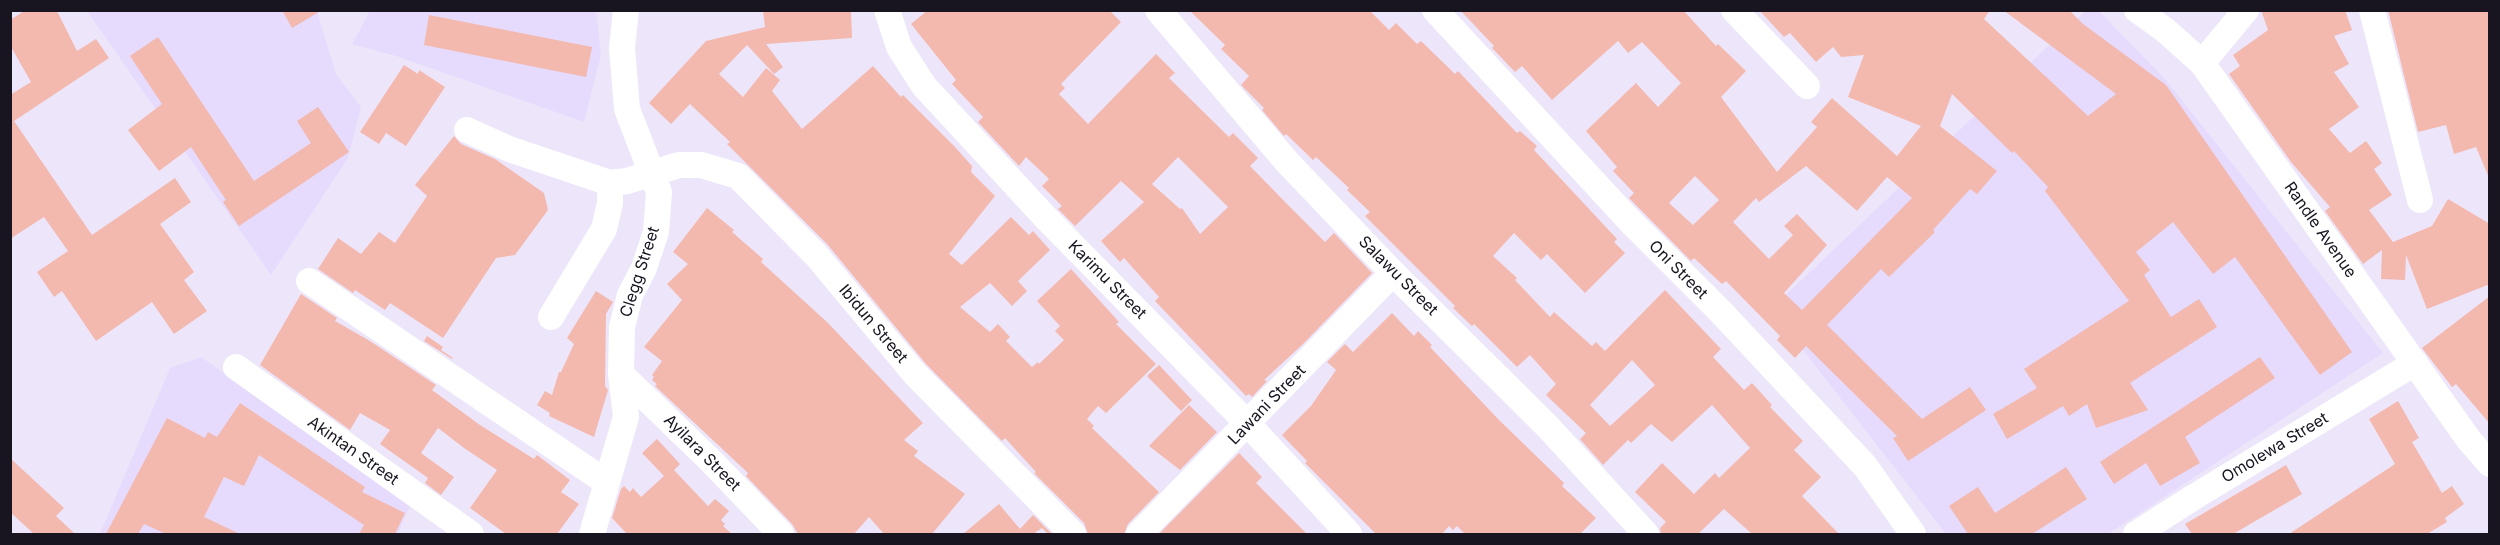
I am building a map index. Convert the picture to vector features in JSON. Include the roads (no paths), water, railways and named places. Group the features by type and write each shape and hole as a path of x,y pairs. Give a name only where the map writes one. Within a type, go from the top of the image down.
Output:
{"street":[{"name":"Clegg Street","path":"592,534 626,417 621,374 622,327 630,296 645,268 656,232 659,192 627,109 622,48 626,10"},
{"name":"Karimu Street","path":"887,10 899,47 924,86 1046,218 1248,424 1350,534"},
{"name":"Salawu Street","path":"1158,10 1288,163 1393,273 1548,427 1646,534"},
{"name":"Oni Street","path":"1436,10 1629,220 1719,310 1858,458 1913,534"},
{"path":"1734,10 1807,86"},
{"name":"Randle Avenue","path":"2137,10 2165,30 2202,63 2469,440 2490,464"},
{"path":"2202,63 2246,10"},
{"path":"2372,10 2420,200"},
{"path":"467,130 509,149 610,183 610,203 604,229 551,317"},
{"name":"Ibidun Street","path":"610,183 652,174 679,165 700,165 738,176 816,255 915,374 1073,534"},
{"name":"Lawani Street","path":"1139,534 1393,273"},
{"path":"309,281 606,482"},
{"name":"Omolewa Street","path":"2136,534 2415,363"},
{"name":"Akintan Street","path":"236,367 471,534"},
{"name":"Ayilara Street","path":"621,374 782,534"}]}
